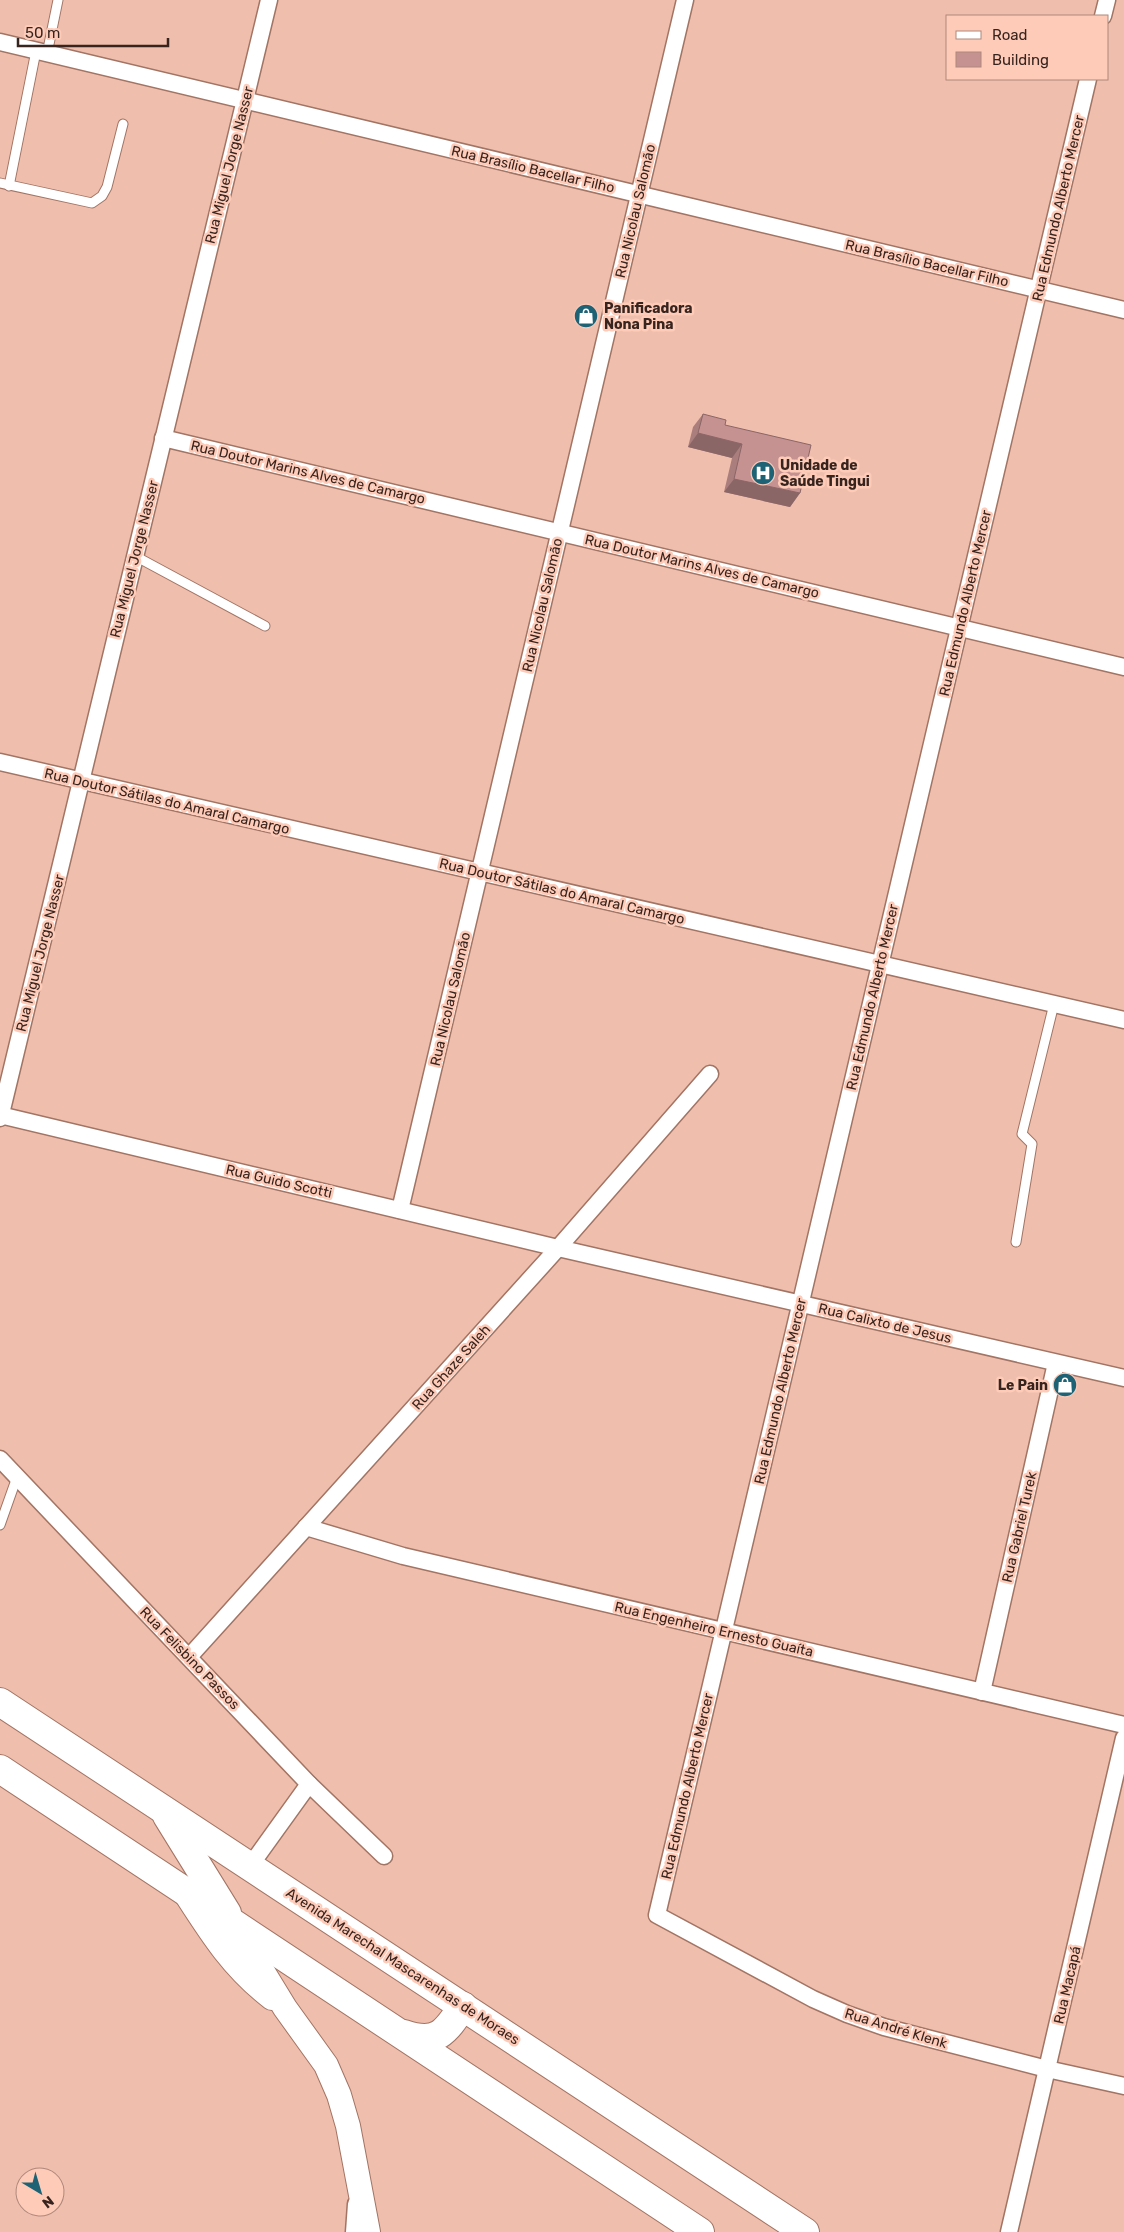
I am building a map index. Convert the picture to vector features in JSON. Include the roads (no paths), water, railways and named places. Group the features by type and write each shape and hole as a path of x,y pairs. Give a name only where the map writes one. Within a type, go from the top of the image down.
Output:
{"highway":[{"name":"Avenida Marechal Mascarenhas de Moraes","path":"0,1702 805,2232"},
{"path":"0,1769 402,2033 700,2232"},
{"path":"163,1808 232,1921"},
{"path":"402,2033 422,2040 431,2039 450,2026 463,2006"}],"main road":[{"path":"183,1889 217,1944 233,1963 252,1982 285,2008"},
{"path":"232,1921 285,2008 326,2065 339,2094 348,2126 368,2232"}],"street":[{"name":"Rua Miguel Jorge Nasser","path":"0,1116 269,0"},
{"name":"Rua Nicolau Salomão","path":"400,1210 685,0"},
{"path":"1103,15 1106,0"},
{"name":"Rua Brasílio Bacellar Filho","path":"0,42 1124,310"},
{"name":"Rua Edmundo Alberto Mercer","path":"657,1915 1088,80"},
{"name":"Rua Doutor Marins Alves de Camargo","path":"164,438 1124,667"},
{"name":"Rua Doutor Sátilas do Amaral Camargo","path":"0,762 1124,1020"},
{"name":"Rua Ghaze Saleh","path":"189,1657 558,1248 710,1074"},
{"name":"Rua Guido Scotti","path":"0,1116 558,1248"},
{"name":"Rua Calixto de Jesus","path":"558,1248 1124,1378"},
{"name":"Rua Gabriel Turek","path":"982,1692 1056,1363"},
{"name":"Rua Felisbino Passos","path":"0,1459 310,1784 384,1856"},
{"name":"Rua Engenheiro Ernesto Guaíta","path":"306,1527 403,1556 1124,1725"},
{"name":"Rua Macapá","path":"1009,2232 1124,1738"},
{"path":"250,1866 310,1784"},
{"name":"Rua André Klenk","path":"657,1915 813,1999 847,2014 884,2027 1047,2069 1124,2086"},
{"path":"354,2232 358,2184"}],"lane":[{"path":"58,0 4,184 92,203 102,196 107,187 123,124"},
{"path":"135,556 265,626"},
{"path":"1016,1242 1032,1144 1022,1134 1054,1004"},
{"path":"0,1525 17,1477"}],"place":[{"name":"Panificadora Nona Pina","path":"586,316"},
{"name":"Unidade de Saúde Tingui","path":"763,473"},
{"name":"Le Pain","path":"1065,1385"}]}
